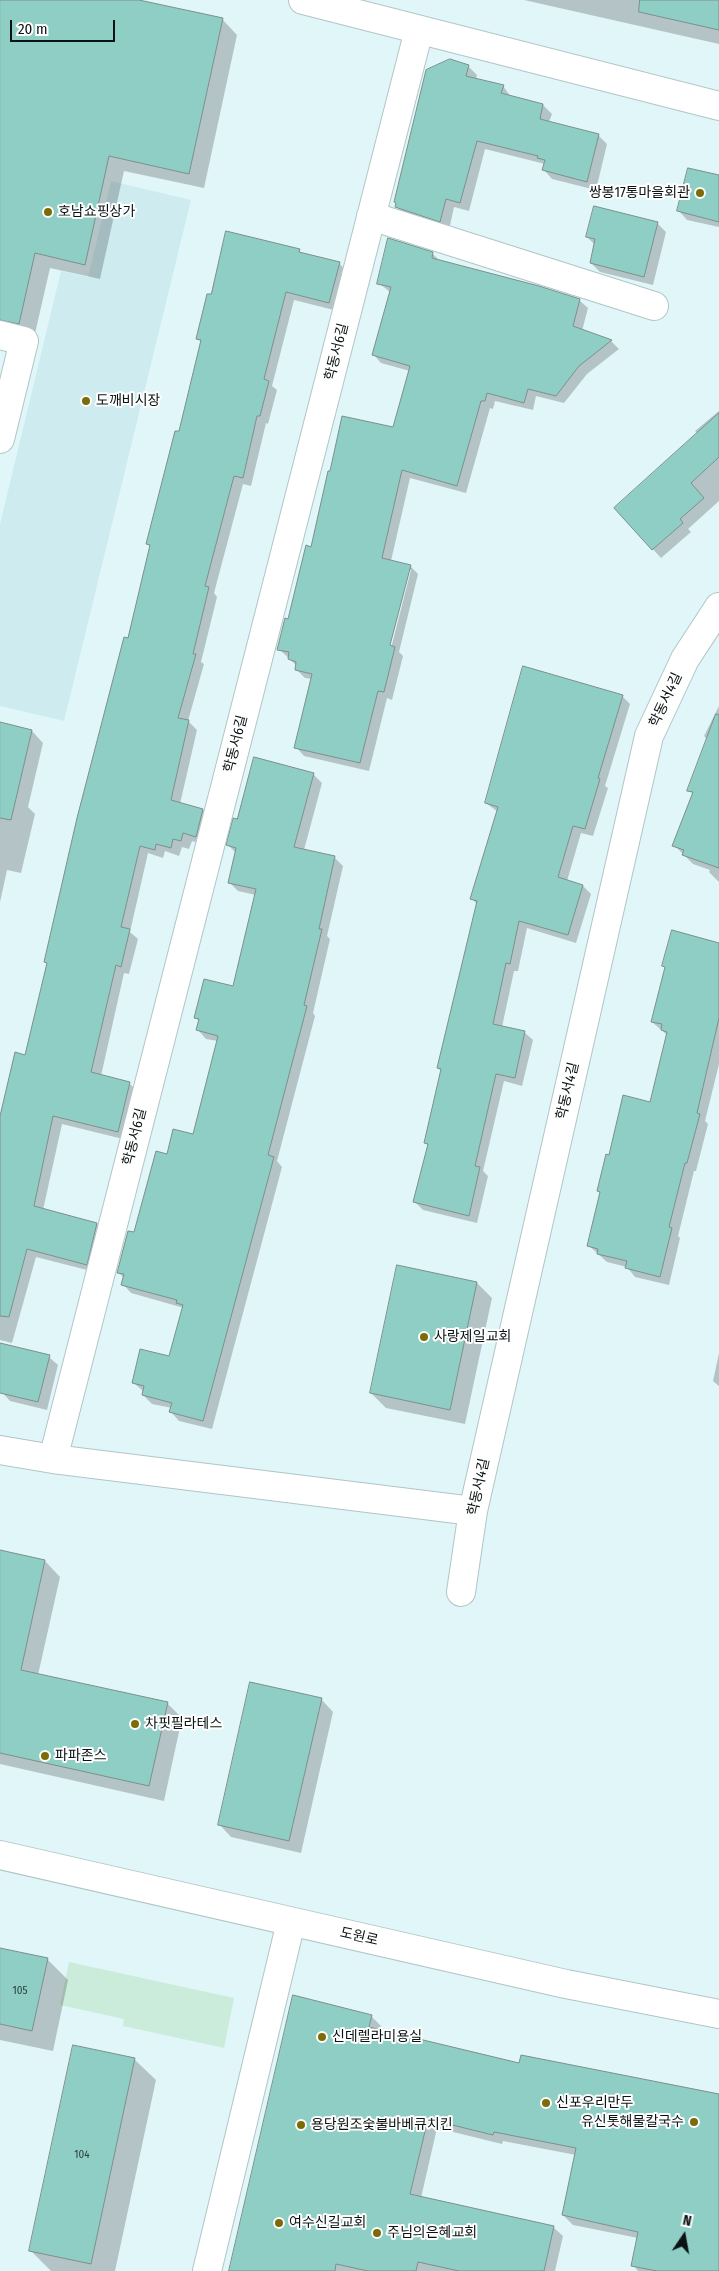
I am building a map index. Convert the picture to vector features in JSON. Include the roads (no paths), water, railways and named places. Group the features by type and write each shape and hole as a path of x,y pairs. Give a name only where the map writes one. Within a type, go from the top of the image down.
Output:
{"street":[{"path":"303,0 719,106"},
{"name":"학동서6길","path":"52,1459 419,30"},
{"path":"371,216 654,306"},
{"path":"0,335 24,341 0,439"},
{"name":"학동서4길","path":"460,1592 473,1511 649,736 685,660 719,607"},
{"path":"0,1450 52,1459 473,1511"},
{"name":"도원로","path":"0,1855 566,1984 719,2014"},
{"path":"207,2271 292,1922"}],"place":[{"name":"쌍봉17통마을회관","path":"700,193"},
{"name":"호남쇼핑상가","path":"48,212"},
{"name":"도깨비시장","path":"86,401"},
{"name":"사랑제일교회","path":"424,1337"},
{"name":"차핏필라테스","path":"135,1724"},
{"name":"파파존스","path":"45,1756"},
{"name":"신데렐라미용실","path":"322,2037"},
{"name":"신포우리만두","path":"546,2103"},
{"name":"유신톳해물칼국수","path":"694,2122"},
{"name":"용당원조숯불바베큐치킨","path":"301,2125"},
{"name":"여수신길교회","path":"279,2223"},
{"name":"주님의은혜교회","path":"377,2233"}]}
